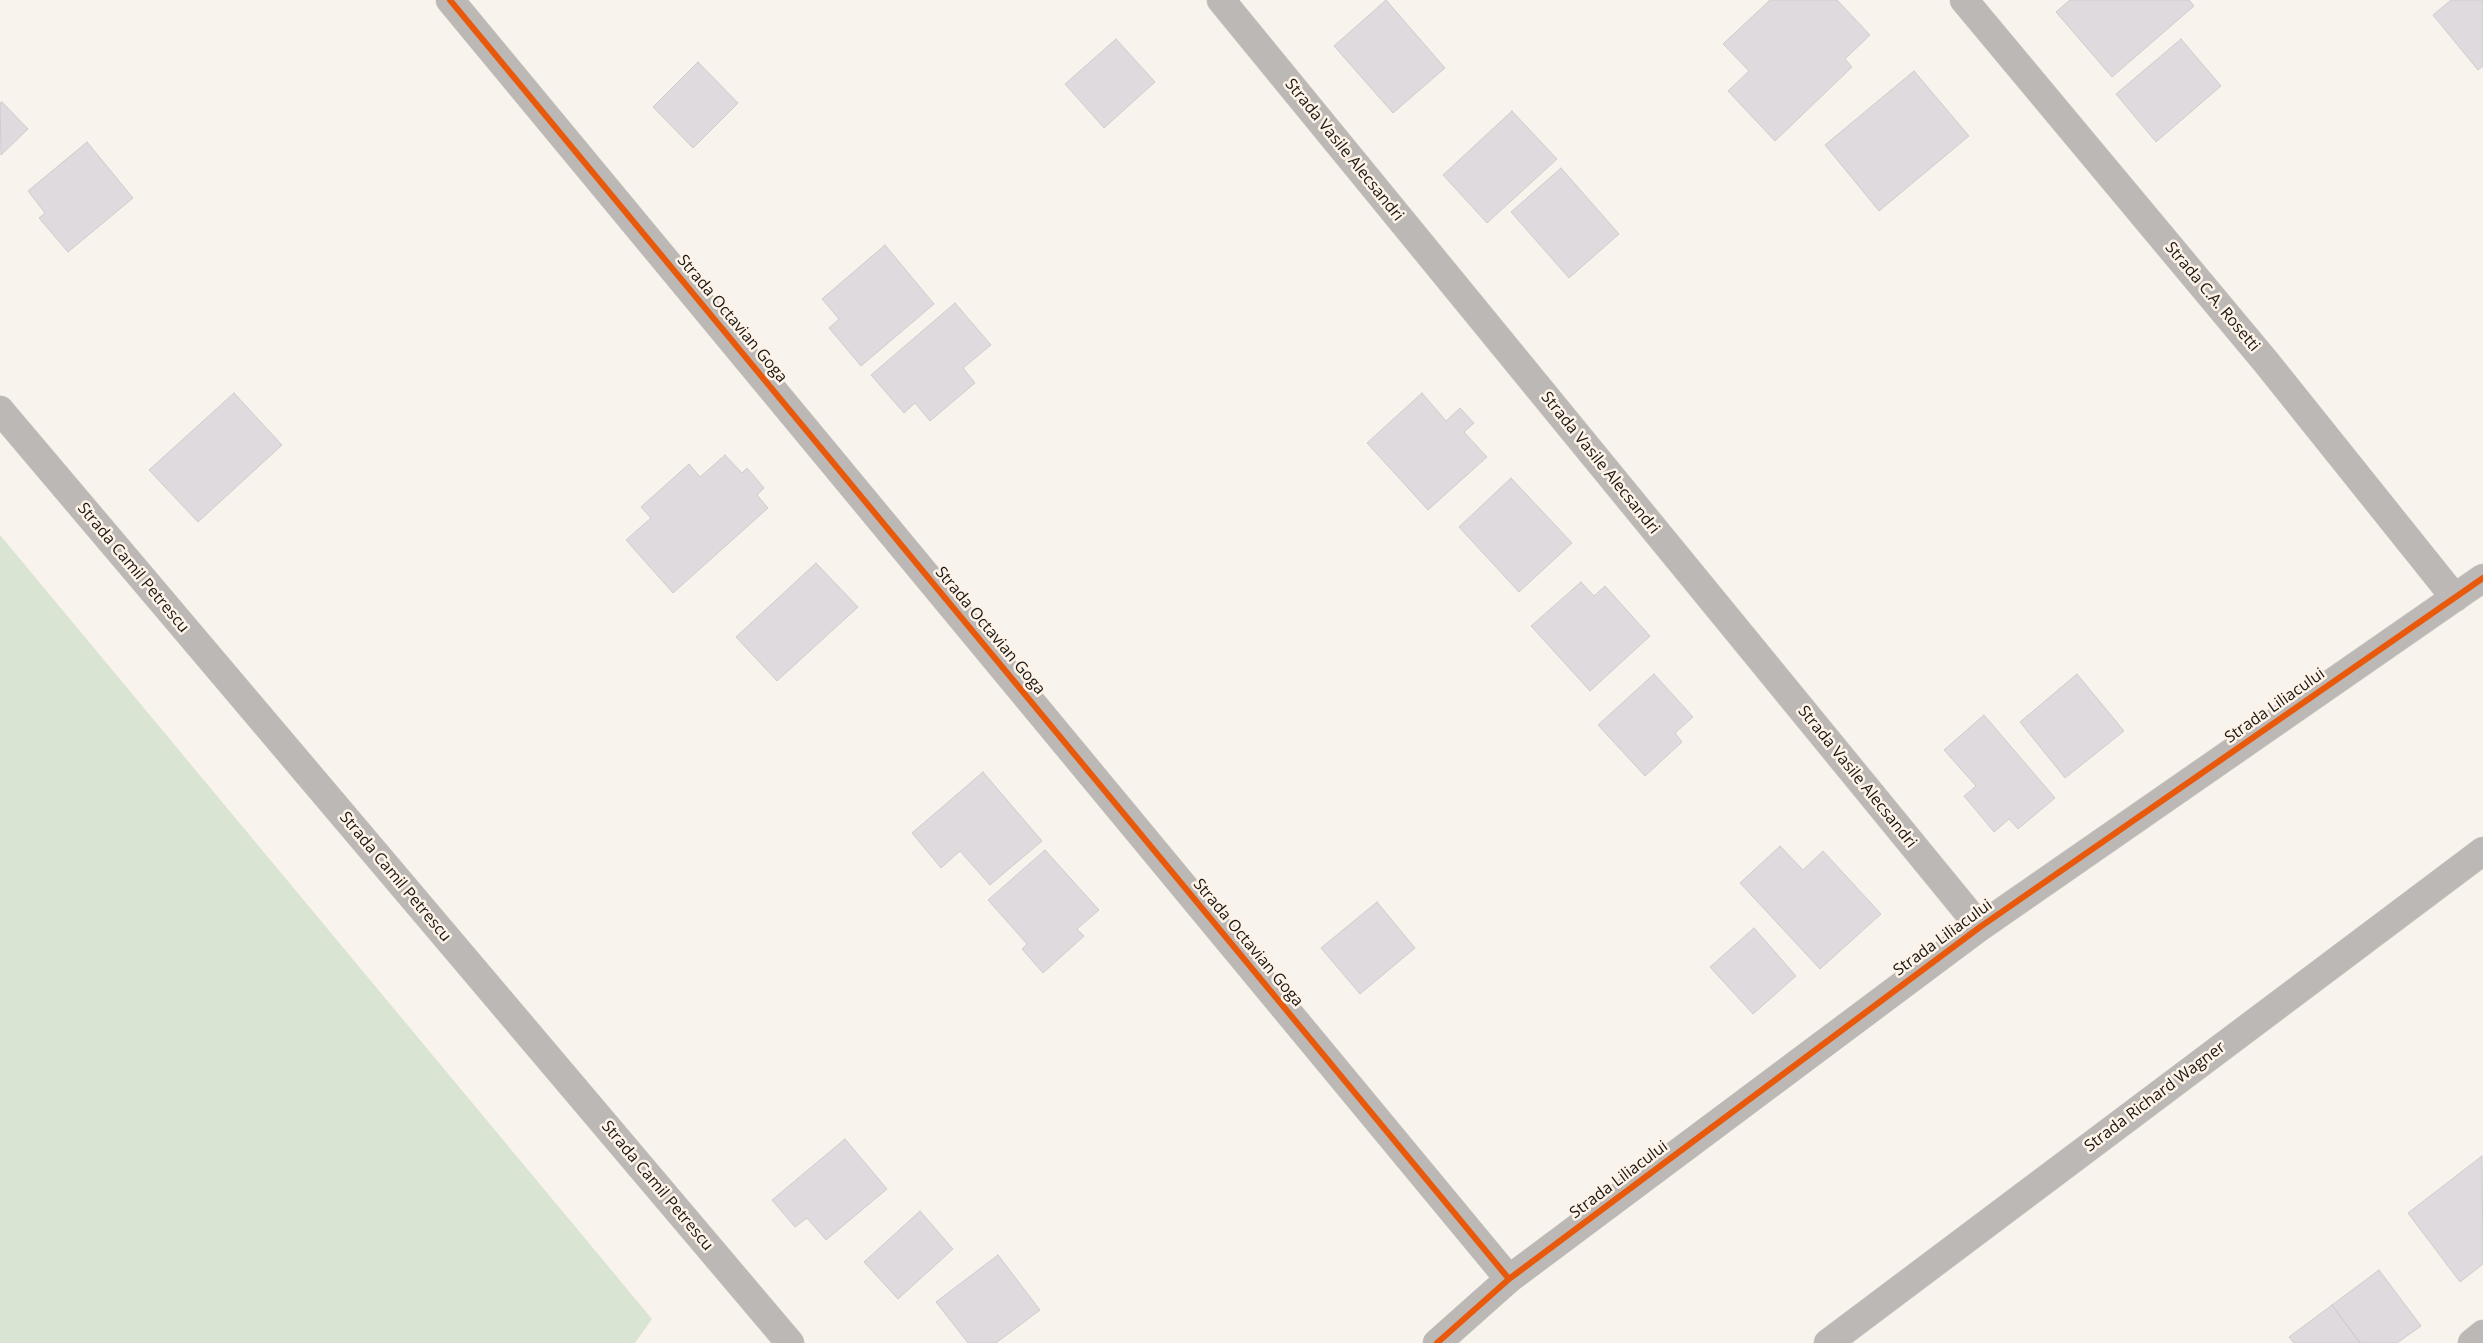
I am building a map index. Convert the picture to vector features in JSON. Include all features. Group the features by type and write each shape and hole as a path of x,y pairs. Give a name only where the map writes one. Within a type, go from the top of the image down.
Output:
{"street":[{"name":"Strada Octavian Goga","path":"450,0 1509,1279"},
{"name":"Strada Vasile Alecsandri","path":"1221,0 1980,927"},
{"name":"Strada C.A. Rosetti","path":"1964,0 2266,362 2455,598"},
{"name":"Strada Camil Petrescu","path":"0,410 790,1343"},
{"name":"Strada Liliacului","path":"1437,1343 1509,1279 1980,927 2483,578"},
{"name":"Strada Richard Wagner","path":"1828,1343 2483,851"},
{"path":"2472,1343 2483,1334"}],"green space":[{"path":"0,535 652,1319 635,1343 0,1343"}],"building":[{"path":"1386,0 1445,68 1393,113 1334,46"},
{"path":"1770,0 1837,0 1870,35 1845,59 1852,67 1775,141 1728,91 1749,71 1723,44"},
{"path":"2070,0 2189,0 2194,6 2112,77 2056,12"},
{"path":"2451,0 2483,0 2483,66 2478,70 2433,15"},
{"path":"1116,39 1155,82 1104,128 1065,84"},
{"path":"2181,39 2221,86 2156,142 2116,94"},
{"path":"698,62 738,103 693,148 653,107"},
{"path":"1914,71 1969,136 1879,211 1825,145"},
{"path":"2,102 28,129 1,155 0,103"},
{"path":"1512,111 1557,159 1487,223 1443,175"},
{"path":"87,142 133,198 68,252 39,218 45,213 28,191"},
{"path":"1561,168 1619,234 1569,278 1511,212"},
{"path":"885,245 934,304 861,366 829,328 839,319 822,299"},
{"path":"955,303 991,345 963,368 975,383 930,421 915,403 904,413 871,375"},
{"path":"234,393 282,445 198,522 149,470"},
{"path":"1422,393 1446,421 1460,408 1474,423 1464,432 1487,457 1428,510 1367,443"},
{"path":"725,455 742,473 747,468 764,488 757,495 768,508 673,593 626,540 651,518 641,507 689,464 700,477"},
{"path":"1511,478 1572,543 1519,592 1459,527"},
{"path":"816,563 858,607 777,681 736,637"},
{"path":"1581,582 1594,596 1605,586 1650,636 1590,691 1531,626"},
{"path":"1654,674 1693,717 1675,733 1682,742 1645,776 1598,725"},
{"path":"2077,674 2124,731 2065,778 2020,722"},
{"path":"1984,715 2055,798 2018,829 2009,819 1994,832 1964,796 1976,786 1944,750"},
{"path":"983,772 1042,841 990,885 960,851 941,868 912,833"},
{"path":"1780,846 1803,870 1823,851 1881,914 1820,969 1740,883"},
{"path":"1045,850 1099,910 1077,929 1084,936 1043,973 1022,949 1027,944 988,900"},
{"path":"1377,902 1415,948 1360,994 1321,948"},
{"path":"1754,928 1796,976 1753,1014 1710,967"},
{"path":"845,1139 887,1189 826,1240 807,1218 795,1227 772,1200"},
{"path":"2482,1156 2483,1264 2460,1282 2408,1213"},
{"path":"920,1211 953,1249 898,1299 864,1262"},
{"path":"998,1255 1040,1310 996,1343 968,1343 936,1302"},
{"path":"2379,1270 2421,1326 2397,1343 2360,1343 2332,1305"},
{"path":"2332,1305 2360,1343 2294,1343 2289,1337"}],"cycle path":[{"path":"450,0 1509,1279"},
{"path":"1437,1343 1509,1279 1980,927 2483,578"}]}
